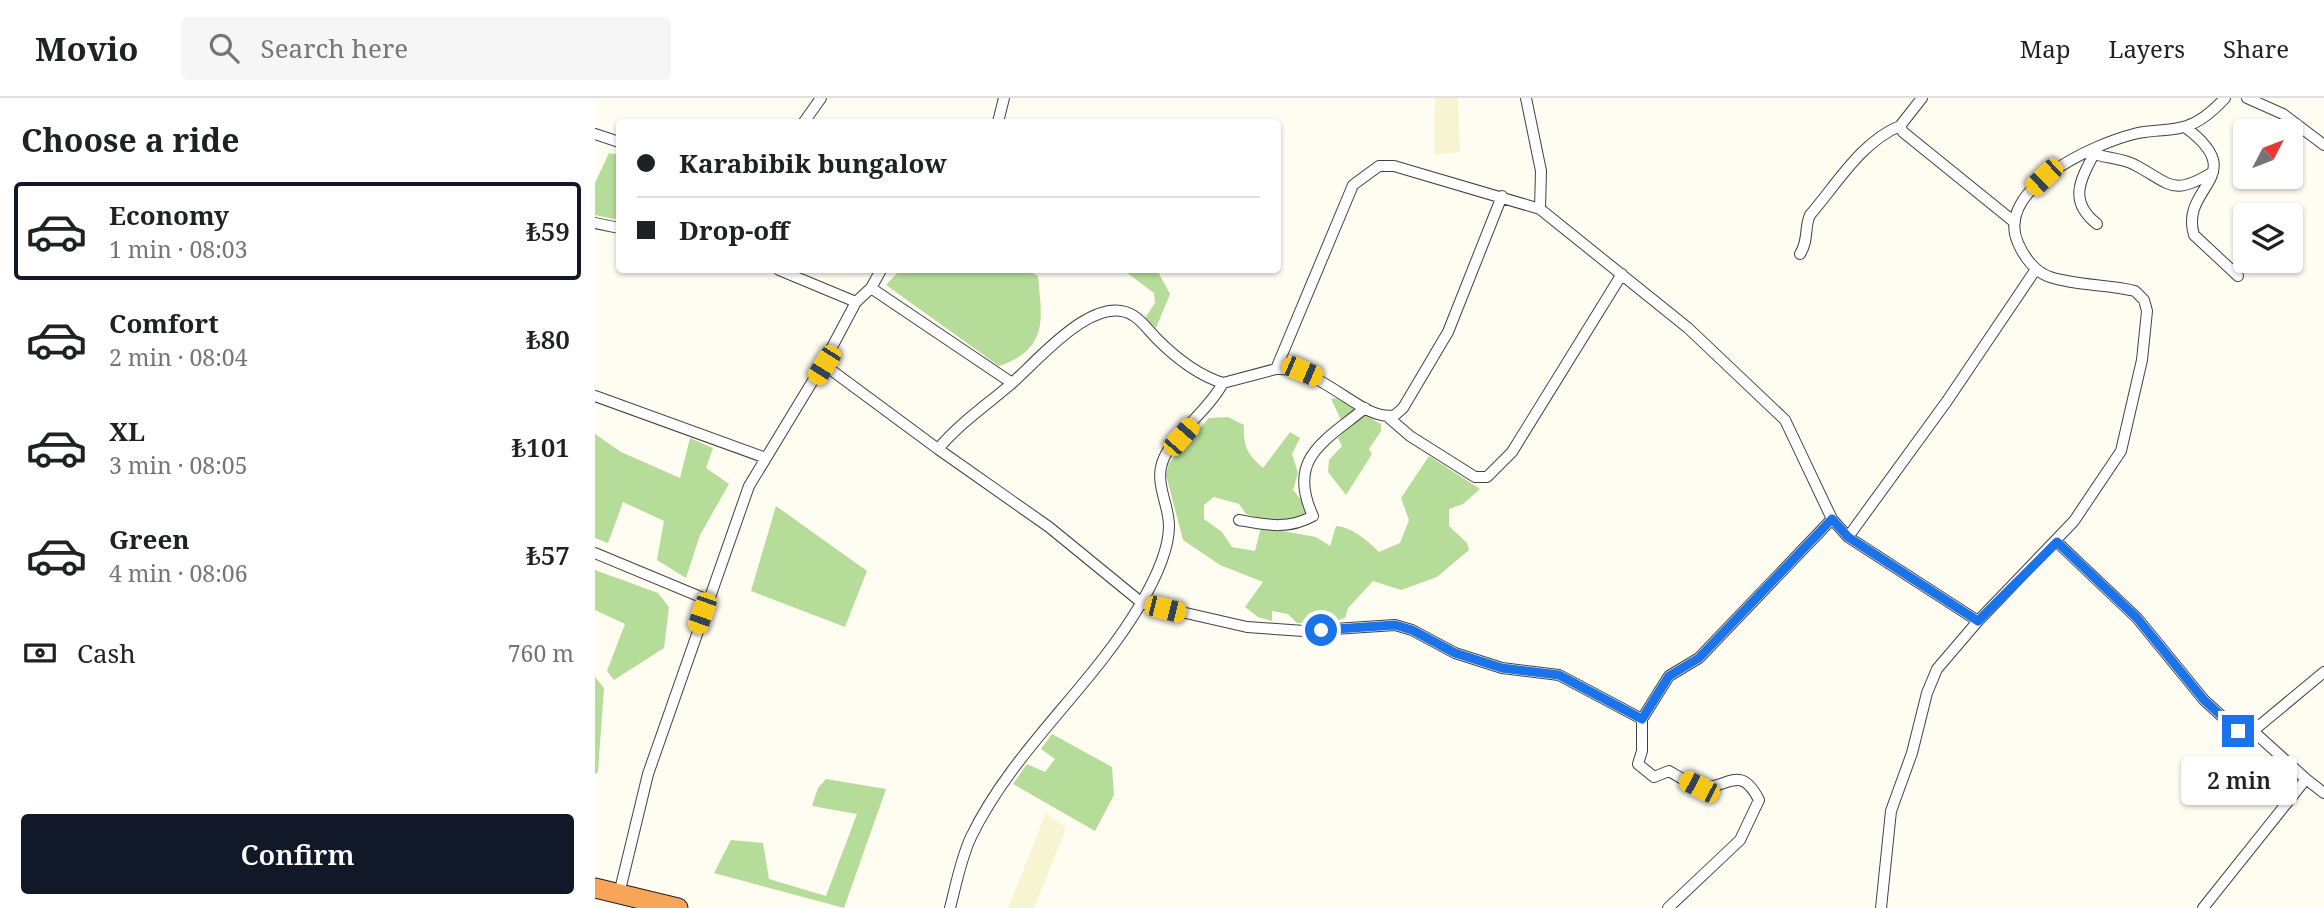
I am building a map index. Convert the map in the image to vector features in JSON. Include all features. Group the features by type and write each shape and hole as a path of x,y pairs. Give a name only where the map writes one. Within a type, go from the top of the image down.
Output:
{"highway":[{"path":"595,888 678,908"}],"street":[{"path":"806,119 821,98"},
{"path":"999,119 1004,98"},
{"path":"1526,98 1541,171 1540,209"},
{"path":"1800,254 1807,243 1807,223 1810,215 1859,157 1880,137 1900,126 1922,98"},
{"path":"2013,221 2025,196 2044,177 2136,133 2185,127 2202,119 2225,98"},
{"path":"2247,98 2283,114 2324,145"},
{"path":"1881,908 1891,811 1912,753 1927,693 1937,669 1978,621 2057,542 2121,451 2142,360 2147,312 2144,300 2135,291 2050,277 2036,269 2023,254 2013,221 1903,132 1900,126"},
{"path":"2185,127 2209,147 2215,158 2213,172 2191,227 2204,247 2238,276"},
{"path":"595,134 616,141"},
{"path":"2091,153 2128,162 2174,186 2188,184 2213,172"},
{"path":"2091,153 2079,188 2079,202 2084,214 2097,224"},
{"path":"1276,369 1353,185 1366,173 1379,166 1394,166 1540,209 1688,328 1785,420 1832,519 1848,537 1978,621"},
{"path":"1388,417 1403,408 1448,332 1502,196"},
{"path":"595,223 616,227"},
{"path":"1848,537 1947,401 2036,269"},
{"path":"786,273 856,302"},
{"path":"619,894 648,774 749,486 824,365 856,302 871,288 879,273"},
{"path":"938,449 954,430 1012,383 1025,367 1084,320 1107,311 1133,314 1201,377 1223,383 1276,369 1302,371 1365,408 1388,417 1410,436 1475,477 1487,477 1512,453 1622,274"},
{"path":"871,288 1012,383"},
{"path":"824,365 1049,527 1142,603 1247,626 1315,631 1395,625 1412,630 1455,653 1502,668 1559,675 1642,719"},
{"path":"950,908 970,839 988,806 1026,753 1094,673 1142,603 1168,542 1170,524 1160,483 1164,457 1216,397 1223,383"},
{"path":"595,396 766,458"},
{"path":"1239,520 1282,527 1298,524 1313,516 1303,492 1302,476 1309,457 1365,408"},
{"path":"1668,908 1740,840 1759,800 1755,791 1742,780 1732,778 1711,787 1699,787 1669,771 1654,777 1642,771 1638,764 1642,751 1642,719 1669,676 1699,658 1832,519"},
{"path":"2057,542 2137,618 2230,727 2238,731 2253,730 2324,672"},
{"path":"595,553 708,600"},
{"path":"2253,730 2324,793"},
{"path":"2203,908 2306,779"}],"shaded area":[{"path":"1435,98 1458,98 1460,152 1434,155"},
{"path":"1046,813 1066,828 1034,908 1008,908"}],"green space":[{"path":"609,153 616,154 616,219 595,215 595,183"},
{"path":"897,273 1033,273 1038,276 1040,292 1039,331 1027,351 999,366 886,285"},
{"path":"1127,273 1159,273 1170,294 1156,328 1145,318 1155,303 1154,293"},
{"path":"1336,398 1381,424 1381,431 1369,449 1372,454 1346,495 1328,472 1329,460 1342,446 1338,438 1346,430 1331,399"},
{"path":"1228,417 1244,425 1247,449 1263,468 1290,432 1300,438 1292,454 1298,473 1293,490 1304,503 1306,512 1292,521 1269,521 1246,514 1239,504 1214,497 1204,505 1204,519 1222,532 1232,547 1255,551 1261,527 1316,537 1330,546 1336,526 1342,527 1359,535 1379,552 1400,543 1409,520 1401,498 1429,456 1480,489 1463,504 1449,509 1449,526 1467,543 1469,550 1437,577 1401,590 1373,581 1348,608 1345,618 1330,623 1297,623 1288,614 1272,611 1272,621 1258,617 1245,607 1263,582 1220,565 1183,540 1166,475 1169,463 1209,418"},
{"path":"595,434 621,452 680,478 690,438 713,448 706,468 729,484 700,535 686,578 657,560 664,521 623,502 608,543 595,538"},
{"path":"776,506 867,571 845,627 751,591"},
{"path":"595,570 658,593 669,607 664,648 614,680 607,671 625,624 595,610"},
{"path":"595,677 604,688 598,772 595,774"},
{"path":"1052,734 1112,767 1114,795 1095,831 1013,784 1027,764 1045,772 1055,759 1041,749"},
{"path":"826,779 886,789 844,908 714,873 731,840 763,843 769,879 826,896 857,814 812,806 818,788"}],"route":[{"path":"1321,630 1395,625 1412,630 1455,653 1502,668 1546,676 1559,675 1642,719 1669,676 1699,658 1722,636 1832,519 1848,537 1978,621 2057,542 2137,618 2204,700 2230,727 2238,731"}]}
